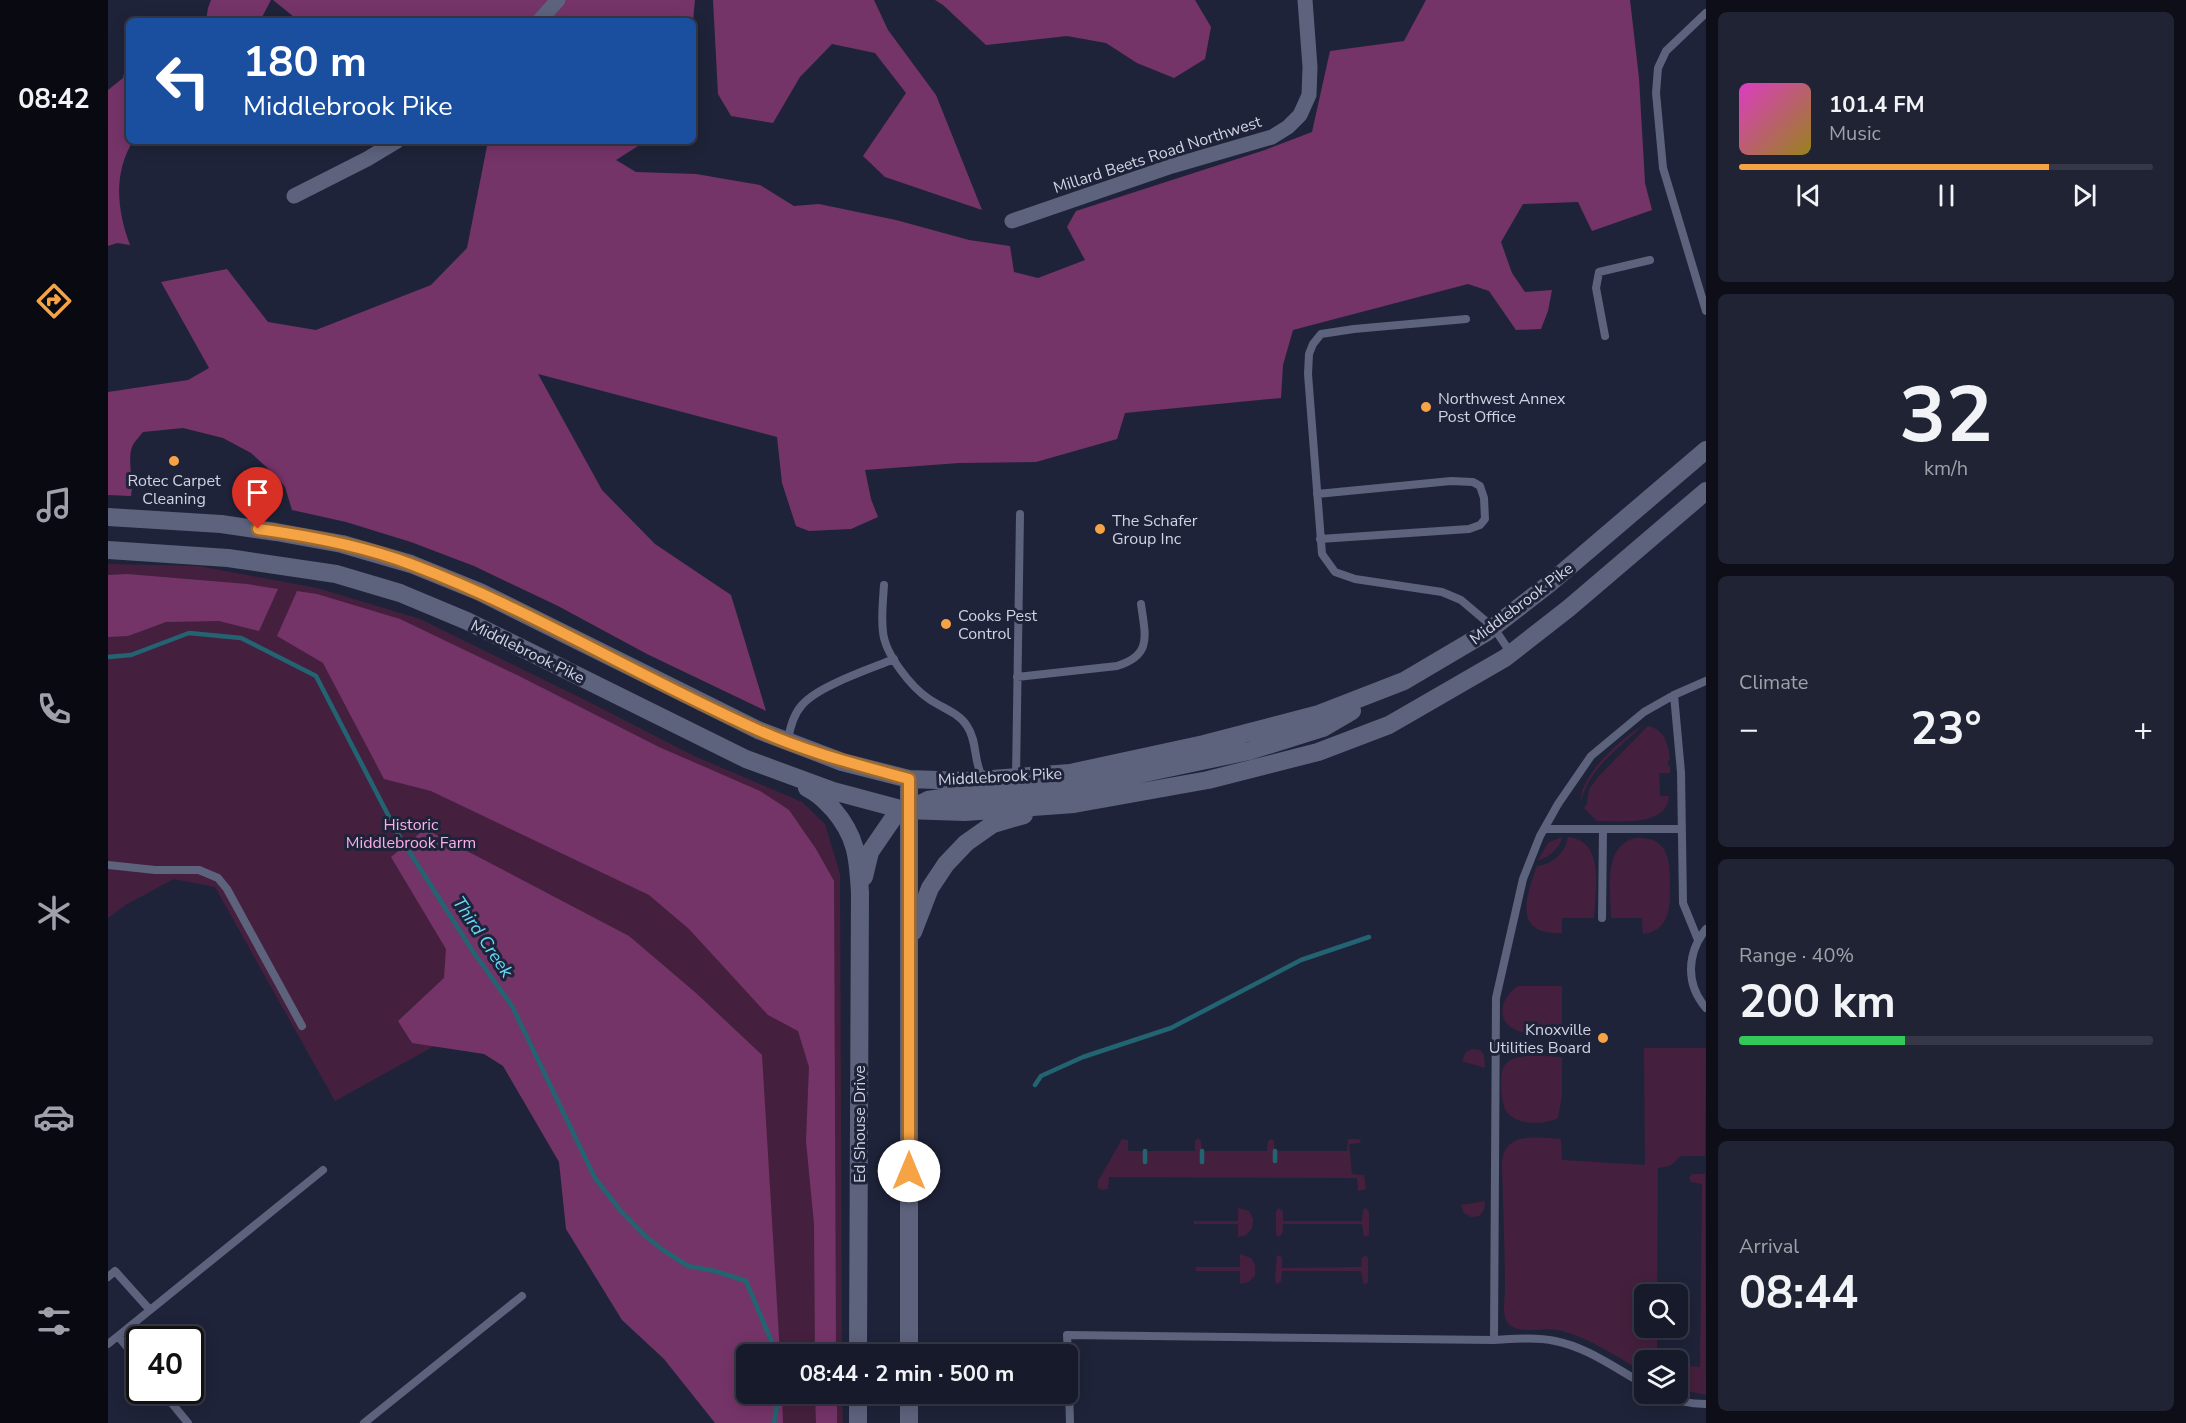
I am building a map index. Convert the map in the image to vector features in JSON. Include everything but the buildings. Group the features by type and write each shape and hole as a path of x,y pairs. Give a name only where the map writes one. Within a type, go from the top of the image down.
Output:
{"main road":[{"name":"Middlebrook Pike","path":"108,517 221,524 276,532 342,544 411,564 480,592 758,730 842,762 909,779 965,781 1070,773 1203,744 1319,714 1404,681 1494,628 1706,450"},
{"name":"Middlebrook Pike","path":"108,550 228,558 336,574 400,593 467,621 746,759 833,791 909,810 965,812 1062,805 1208,780 1318,752 1389,725 1511,654 1569,608 1706,491"},
{"path":"860,893 870,852 894,817 928,800 961,795 1078,787 1250,751 1323,728 1404,681"},
{"path":"746,759 820,794 847,825 858,858 860,893"},
{"path":"909,779 909,1344"},
{"path":"909,942 930,888 946,864 966,843 993,824 1062,805"},
{"name":"Ed Shouse Drive","path":"858,1344 860,893"},
{"path":"858,1404 858,1423"},
{"path":"909,1404 909,1423"}],"street":[{"path":"541,18 558,0"},
{"name":"Millard Beets Road Northwest","path":"1011,221 1172,166 1272,137 1288,127 1300,115 1309,95 1310,67 1305,0"},
{"path":"294,196 392,144"}],"lane":[{"path":"1706,13 1666,51 1659,68 1656,93 1663,168 1706,311"},
{"path":"1605,336 1596,288 1599,272 1650,260"},
{"path":"1466,319 1354,328 1321,334 1313,344 1309,354 1308,374 1322,554 1335,572 1355,579 1442,592 1461,600 1494,628 1511,654"},
{"path":"1317,494 1451,481 1473,482 1480,486 1484,498 1485,519 1480,525 1469,529 1320,539"},
{"path":"1016,777 1020,513"},
{"path":"884,585 883,634 894,659 922,695 966,724 974,737 979,771 984,779"},
{"path":"1017,677 1116,666 1128,662 1142,651 1145,639 1141,604"},
{"path":"788,741 790,727 802,704 820,691 894,659"},
{"path":"1494,1340 1496,998 1523,879 1544,829 1591,756 1644,712 1706,681"},
{"path":"1674,695 1681,772 1683,903 1698,940"},
{"path":"1544,829 1681,829"},
{"path":"1602,918 1604,829"},
{"path":"108,865 155,870 199,870 218,878 227,890 302,1026"},
{"path":"1706,929 1698,940 1691,959 1691,980 1698,999 1706,1008"},
{"path":"108,1344 323,1170"},
{"path":"108,1277 115,1271 150,1310"},
{"path":"364,1423 522,1296"},
{"path":"1067,1344 1067,1335 1494,1340 1534,1338 1574,1346 1634,1379"},
{"path":"118,1336 126,1346"},
{"path":"1688,1402 1706,1404"},
{"path":"172,1404 188,1423"},
{"path":"1069,1404 1070,1423"}],"green space":[{"name":"Historic Middlebrook Farm","path":"108,564 198,566 317,588 420,619 694,756 802,802 825,824 840,874 842,1344 736,1344 736,1404 842,1404 843,1423 730,1423 570,1160 494,1013 335,1101 215,887 174,879 127,904 108,918"},
{"path":"1642,726 1605,760 1590,779 1581,802 1582,792 1593,771 1613,749"},
{"path":"1648,726 1662,734 1668,749 1670,773 1659,773 1660,796 1669,796 1666,806 1651,818 1597,821 1584,808 1587,804 1589,789"},
{"path":"1562,837 1553,852 1538,860 1548,843"},
{"path":"1568,837 1580,841 1593,857 1596,869 1594,918 1562,918 1562,933 1546,932 1535,928 1529,921 1527,901 1529,890 1537,866 1557,857 1567,843"},
{"path":"1635,838 1646,838 1661,846 1668,859 1669,868 1670,887 1666,917 1658,928 1643,934 1642,918 1611,918 1610,883 1613,860 1617,850 1624,843"},
{"path":"1518,986 1562,986 1562,1031 1524,1032 1511,1027 1506,1022 1502,1010 1504,1003"},
{"path":"1644,1048 1706,1048 1705,1156 1681,1156 1670,1166 1658,1168 1657,1284 1634,1284 1634,1338 1657,1338 1657,1350 1634,1350 1634,1366 1581,1337 1552,1329 1519,1329 1509,1324 1505,1317 1504,1307 1502,1165 1508,1146 1523,1138 1561,1139 1562,1160 1645,1165"},
{"path":"1472,1049 1480,1050 1484,1055 1485,1068 1462,1061 1466,1052"},
{"path":"1523,1057 1562,1057 1562,1096 1558,1118 1531,1123 1511,1116 1504,1107 1502,1096 1502,1070 1505,1064"},
{"path":"1198,1138 1201,1141 1202,1151 1267,1151 1268,1141 1271,1139 1274,1141 1275,1151 1347,1151 1348,1139 1359,1139 1360,1143 1349,1144 1352,1174 1364,1175 1366,1189 1358,1191 1357,1178 1109,1177 1108,1189 1098,1188 1098,1181 1122,1139 1128,1140 1128,1151 1195,1151 1195,1141"},
{"path":"1692,1174 1705,1174 1706,1395 1688,1391 1688,1366 1700,1367 1702,1184 1691,1182 1689,1178"},
{"path":"1485,1201 1484,1210 1479,1216 1471,1217 1464,1213 1461,1205"},
{"path":"1238,1208 1249,1211 1253,1219 1252,1229 1246,1235 1238,1237 1238,1224 1194,1224 1194,1221 1238,1221"},
{"path":"1278,1208 1283,1211 1283,1221 1362,1221 1363,1210 1366,1208 1369,1212 1369,1235 1364,1237 1362,1224 1283,1224 1282,1234 1278,1237 1276,1212"},
{"path":"1240,1254 1251,1258 1255,1265 1255,1276 1248,1282 1240,1284 1240,1271 1196,1271 1196,1267 1240,1267"},
{"path":"1277,1255 1282,1257 1282,1268 1361,1267 1362,1258 1366,1255 1368,1282 1363,1283 1361,1271 1282,1271 1281,1281 1278,1284 1275,1281"}],"shaded area":[{"path":"211,0 271,0 262,18 206,18"},
{"path":"273,0 695,0 693,18 295,18"},
{"path":"713,0 874,0 888,30 936,95 982,210 885,177 863,156 906,93 875,53 832,44 800,77 773,123 731,116 718,94"},
{"path":"935,0 1195,0 1211,27 1205,59 1174,78 1137,63 1106,43 1067,36 986,45"},
{"path":"1426,0 1630,0 1639,78 1645,183 1652,210 1592,231 1578,202 1523,204 1501,242 1512,273 1525,292 1552,290 1548,311 1541,329 1516,330 1489,291 1468,284 1293,330 1283,365 1281,398 1125,413 1117,439 1036,462 959,463 865,470 871,499 878,517 851,529 809,531 796,526 782,483 777,437 538,374 602,490 655,544 731,595 766,711 647,654 558,606 474,566 411,542 346,522 292,510 285,487 275,475 251,453 223,438 183,428 143,432 133,445 131,453 131,496 108,495 108,392 188,380 209,368 161,282 227,269 268,322 316,330 431,285 467,248 487,144 641,144 616,160 636,172 696,174 760,185 794,206 819,204 896,220 969,240 1010,246 1014,272 1038,278 1085,260 1067,227 1076,211 1265,150 1312,132 1330,51 1404,41"},
{"path":"126,63 126,144 132,144 122,166 119,192 122,219 130,245 117,243 108,246 108,90 123,78"},
{"path":"127,574 247,584 278,589 259,631 219,621 166,622 128,636 108,637 108,575"},
{"path":"297,591 317,594 400,619 659,747 760,791 789,810 816,849 834,881 836,1344 815,1344 814,1224 806,1141 809,1067 798,1031 768,1015 689,929 649,895 431,791 384,779 323,663 277,636"},
{"path":"425,829 629,936 696,993 762,1055 779,1344 736,1344 736,1404 782,1404 783,1423 715,1423 664,1359 622,1320 566,1229 559,1162 503,1066 484,1054 412,1043 398,1021 444,978 446,949 391,857"},
{"path":"815,1404 837,1404 837,1423 816,1423"}],"waterway":[{"name":"Third Creek","path":"108,657 131,655 189,633 241,638 316,676 398,834 474,953 512,1006 595,1178 621,1211 644,1235 663,1250 688,1266 715,1271 746,1281 773,1344"},
{"path":"1035,1085 1041,1076 1083,1057 1171,1028 1301,960 1369,937"},
{"path":"1145,1151 1145,1162"},
{"path":"1202,1151 1202,1162"},
{"path":"1275,1151 1275,1161"},
{"name":"Third Creek","path":"774,1423 777,1404"}],"place":[{"name":"Northwest Annex Post Office","path":"1426,407"},
{"name":"Rotec Carpet Cleaning","path":"174,461"},
{"name":"The Schafer Group Inc","path":"1100,529"},
{"name":"Cooks Pest Control","path":"946,624"},
{"name":"Knoxville Utilities Board","path":"1603,1038"}],"route":[{"path":"258,529 342,544 411,564 480,592 758,730 842,762 909,779 909,1171"}]}
